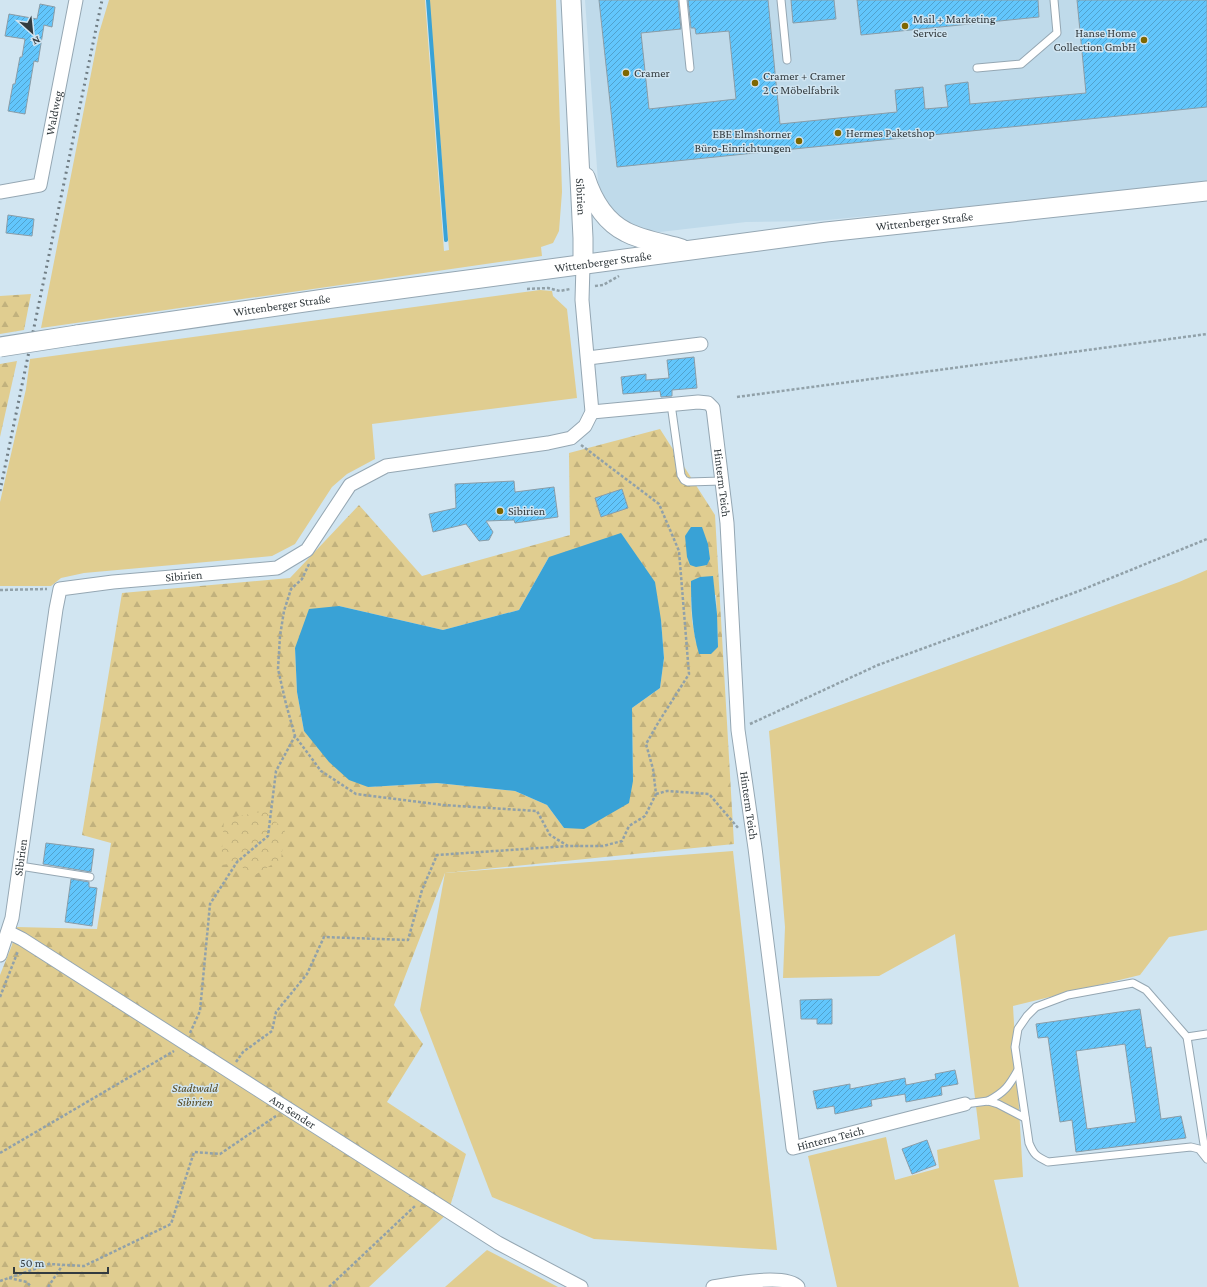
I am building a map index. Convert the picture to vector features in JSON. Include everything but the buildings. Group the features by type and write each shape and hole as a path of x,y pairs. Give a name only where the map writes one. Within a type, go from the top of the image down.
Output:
{"main road":[{"name":"Sibirien","path":"571,0 580,162 583,265"},
{"path":"580,162 588,187 600,209 616,226 635,236 690,251"},
{"name":"Wittenberger Straße","path":"0,347 325,299 826,232 1207,191"}],"street":[{"name":"Waldweg","path":"0,192 40,185 76,0"},
{"name":"Sibirien","path":"583,265 582,300 592,412"},
{"path":"588,358 700,344"},
{"name":"Hinterm Teich","path":"592,412 698,402 708,403 713,408 727,523 738,730 755,848 793,1148 965,1104"},
{"path":"571,438 585,426 592,412"},
{"name":"Sibirien","path":"0,955 12,918 60,589 113,582 277,568 307,550 350,485 386,466 548,443 571,438"},
{"name":"Am Sender","path":"8,932 22,939 498,1243 581,1287"},
{"path":"713,1287 745,1281 778,1280 787,1281 798,1287"}],"lane":[{"path":"683,0 690,68"},
{"path":"781,0 787,60"},
{"path":"977,68 1021,64 1057,33 1054,0"},
{"path":"671,404 681,475 684,480 688,482 722,481"},
{"path":"20,866 90,877"},
{"path":"1134,983 1146,990 1187,1036 1207,1158 1199,1149 1191,1147 1048,1162 1033,1153 1029,1143 1015,1047 1018,1029 1027,1016 1036,1007 1068,995 1134,983"},
{"path":"1187,1036 1207,1034"},
{"path":"965,1104 988,1101 999,1095 1009,1086 1018,1070"},
{"path":"988,1101 998,1104 1025,1118"}],"path":[{"path":"737,397 1207,334"},
{"path":"228,1071 243,1052 272,1031 276,1012 307,974 324,937 408,940 422,890 437,855 568,846 603,846 622,841 629,826 645,816 656,794 653,769 646,744 689,674 679,551 659,504 571,438"},
{"path":"738,730 878,665 1079,591 1207,539"},
{"path":"307,550 309,564 302,579 291,590 284,611 280,636 278,669 295,736 321,771 356,794 444,805 537,811 550,835 568,846"},
{"path":"0,590 60,589"},
{"path":"0,1153 185,1044 200,1011 210,904 236,862 268,836 276,771 295,736"},
{"path":"656,794 667,791 709,794 740,830"},
{"path":"0,997 22,939"},
{"path":"0,1281 49,1264 84,1266 171,1224 194,1152 220,1154 287,1108"},
{"path":"329,1287 425,1196"},
{"path":"48,1287 62,1265"},
{"path":"8,1278 27,1282 31,1287"}],"shaded area":[{"path":"585,0 1207,0 1207,183 817,221 746,222 660,232 641,230 624,221 606,204 598,182"}],"green space":[{"path":"109,0 425,0 444,251 449,250 429,0 556,0 562,192 559,231 553,243 541,247 542,256 41,328 99,33"},
{"path":"540,290 552,291 553,296 567,309 577,398 372,424 375,459 347,474 332,487 295,544 272,556 84,573 61,578 51,586 0,586 0,502 26,389 30,359"},
{"path":"31,294 24,330 0,334 0,296"},
{"path":"17,361 0,437 0,364"},
{"name":"Stadtwald Sibirien","path":"660,429 715,515 734,844 445,873 394,1005 423,1044 387,1102 466,1154 448,1213 369,1287 0,1287 0,975 12,945 17,927 97,929 111,843 82,835 122,593 290,578 359,505 422,576 570,535 569,453","holes":["549,557 661,620 664,658 660,688 632,708 633,781 564,828 547,805 515,791 437,783 368,787 304,731 297,692 295,648 339,606 443,630 519,610","716,595 718,647 696,643 692,620 691,597"]},
{"path":"1207,570 1207,930 1169,937 1140,975 1013,1006 1023,1177 994,1180 1019,1287 837,1287 808,1156 886,1137 895,1180 939,1168 937,1150 980,1139 955,934 879,976 783,978 785,927 769,731 1179,582"},
{"path":"265,811 285,831 281,859 253,876 237,863 221,865 224,819"},
{"path":"733,851 777,1250 594,1239 492,1197 420,1010 445,873"},
{"path":"487,1250 558,1287 445,1287"}],"water":[{"path":"691,527 702,527 708,544 710,559 707,565 696,567 690,565 687,557 685,536"},
{"path":"621,533 655,582 661,620 664,658 660,688 632,708 633,781 629,803 584,829 564,828 547,805 515,791 437,783 368,787 349,780 329,762 304,731 297,692 295,648 309,609 339,606 443,630 519,610 549,557"},
{"path":"713,576 717,614 718,647 711,654 699,654 692,618 691,581 700,577"}],"waterway":[{"path":"428,0 446,240"}],"railway":[{"path":"0,491 102,0"}],"place":[{"name":"Mail + Marketing Service","path":"905,26"},
{"name":"Hanse Home Collection GmbH","path":"1144,40"},
{"name":"Cramer","path":"626,73"},
{"name":"Cramer + Cramer 2 C Möbelfabrik","path":"755,83"},
{"name":"Hermes Paketshop","path":"838,133"},
{"name":"EBE Elmshorner Büro-Einrichtungen","path":"799,141"},
{"name":"Sibirien","path":"500,511"}]}
